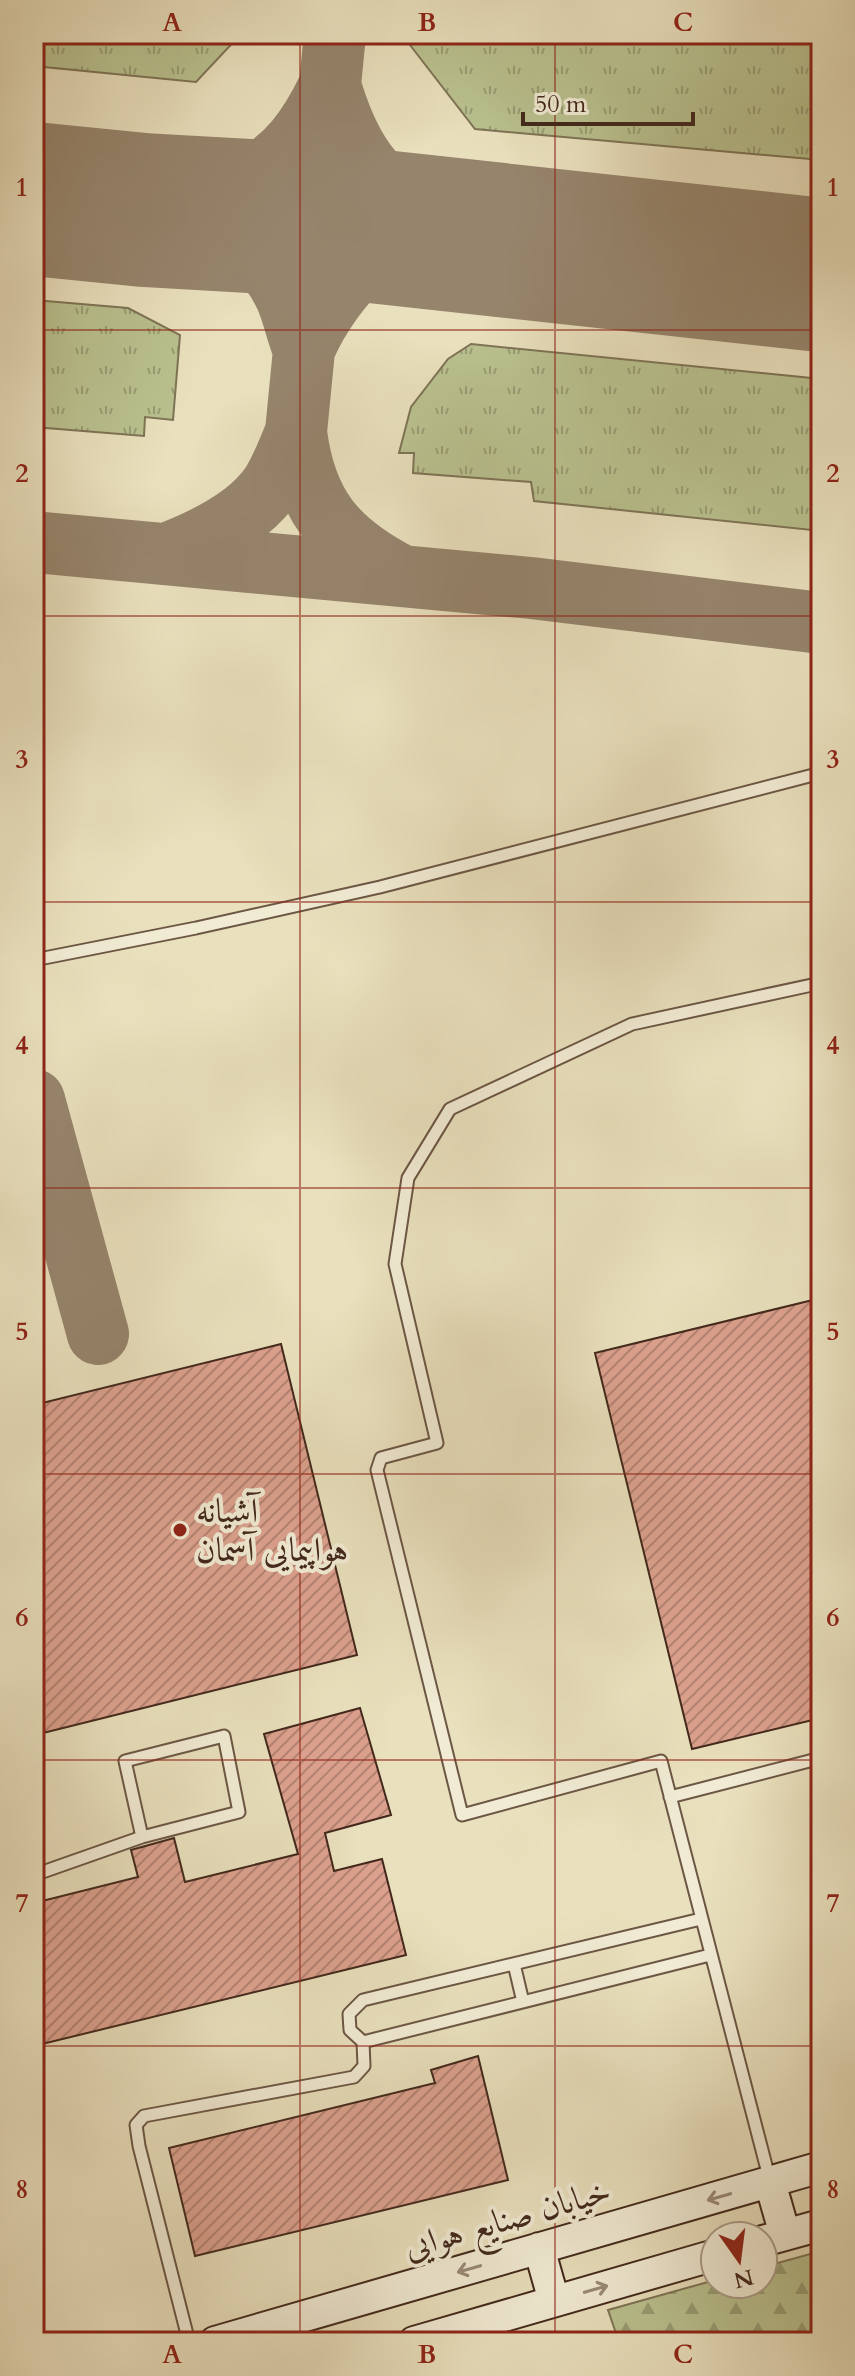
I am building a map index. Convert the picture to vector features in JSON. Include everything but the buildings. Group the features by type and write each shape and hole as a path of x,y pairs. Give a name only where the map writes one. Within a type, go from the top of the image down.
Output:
{"street":[{"name":"خیابان صنایع هوایی","path":"215,2342 821,2167"},
{"path":"770,2182 773,2220"},
{"path":"779,2237 821,2225"},
{"path":"539,2248 554,2301"},
{"path":"414,2342 699,2260"}],"lane":[{"path":"34,960 380,887 821,773"},
{"path":"770,2182 661,1761 462,1815 377,1470 381,1458 437,1443 395,1264 408,1178 450,1109 632,1024 821,983"},
{"path":"34,1875 142,1837 239,1812 224,1736 125,1761 142,1837"},
{"path":"670,1797 821,1758"},
{"path":"189,2342 136,2125 144,2116 354,2077 364,2066 363,2042 350,2030 349,2014 363,2000 701,1919"},
{"path":"363,2042 710,1955"},
{"path":"514,1964 523,2002"}],"green space":[{"path":"34,34 241,34 196,82 34,66"},
{"path":"411,34 821,34 821,160 475,129 410,45"},
{"path":"34,300 128,308 180,335 173,420 145,417 144,436 34,427"},
{"path":"471,344 821,379 821,531 534,501 531,482 413,473 414,453 399,453 411,407 448,359"},
{"path":"821,2251 821,2342 619,2342 608,2310 699,2284 699,2300 779,2300 779,2263"}],"taxiway":[{"path":"335,34 296,432 307,480 327,518 358,549 400,575"},
{"path":"144,210 231,186 254,176 293,144 328,89"},
{"path":"331,89 353,143 381,181 418,210 468,238"},
{"path":"203,213 240,239 261,259 286,297 302,345"},
{"path":"306,345 332,301 357,271 382,254 436,234"},
{"path":"169,553 212,534 252,507 272,484 296,432"},
{"path":"34,542 531,588 821,623"},
{"path":"34,1100 98,1334"}],"runway":[{"path":"34,199 144,210 317,220 821,275"}],"place":[{"name":"آشیانه هواپیمایی آسمان","path":"180,1530"}]}
